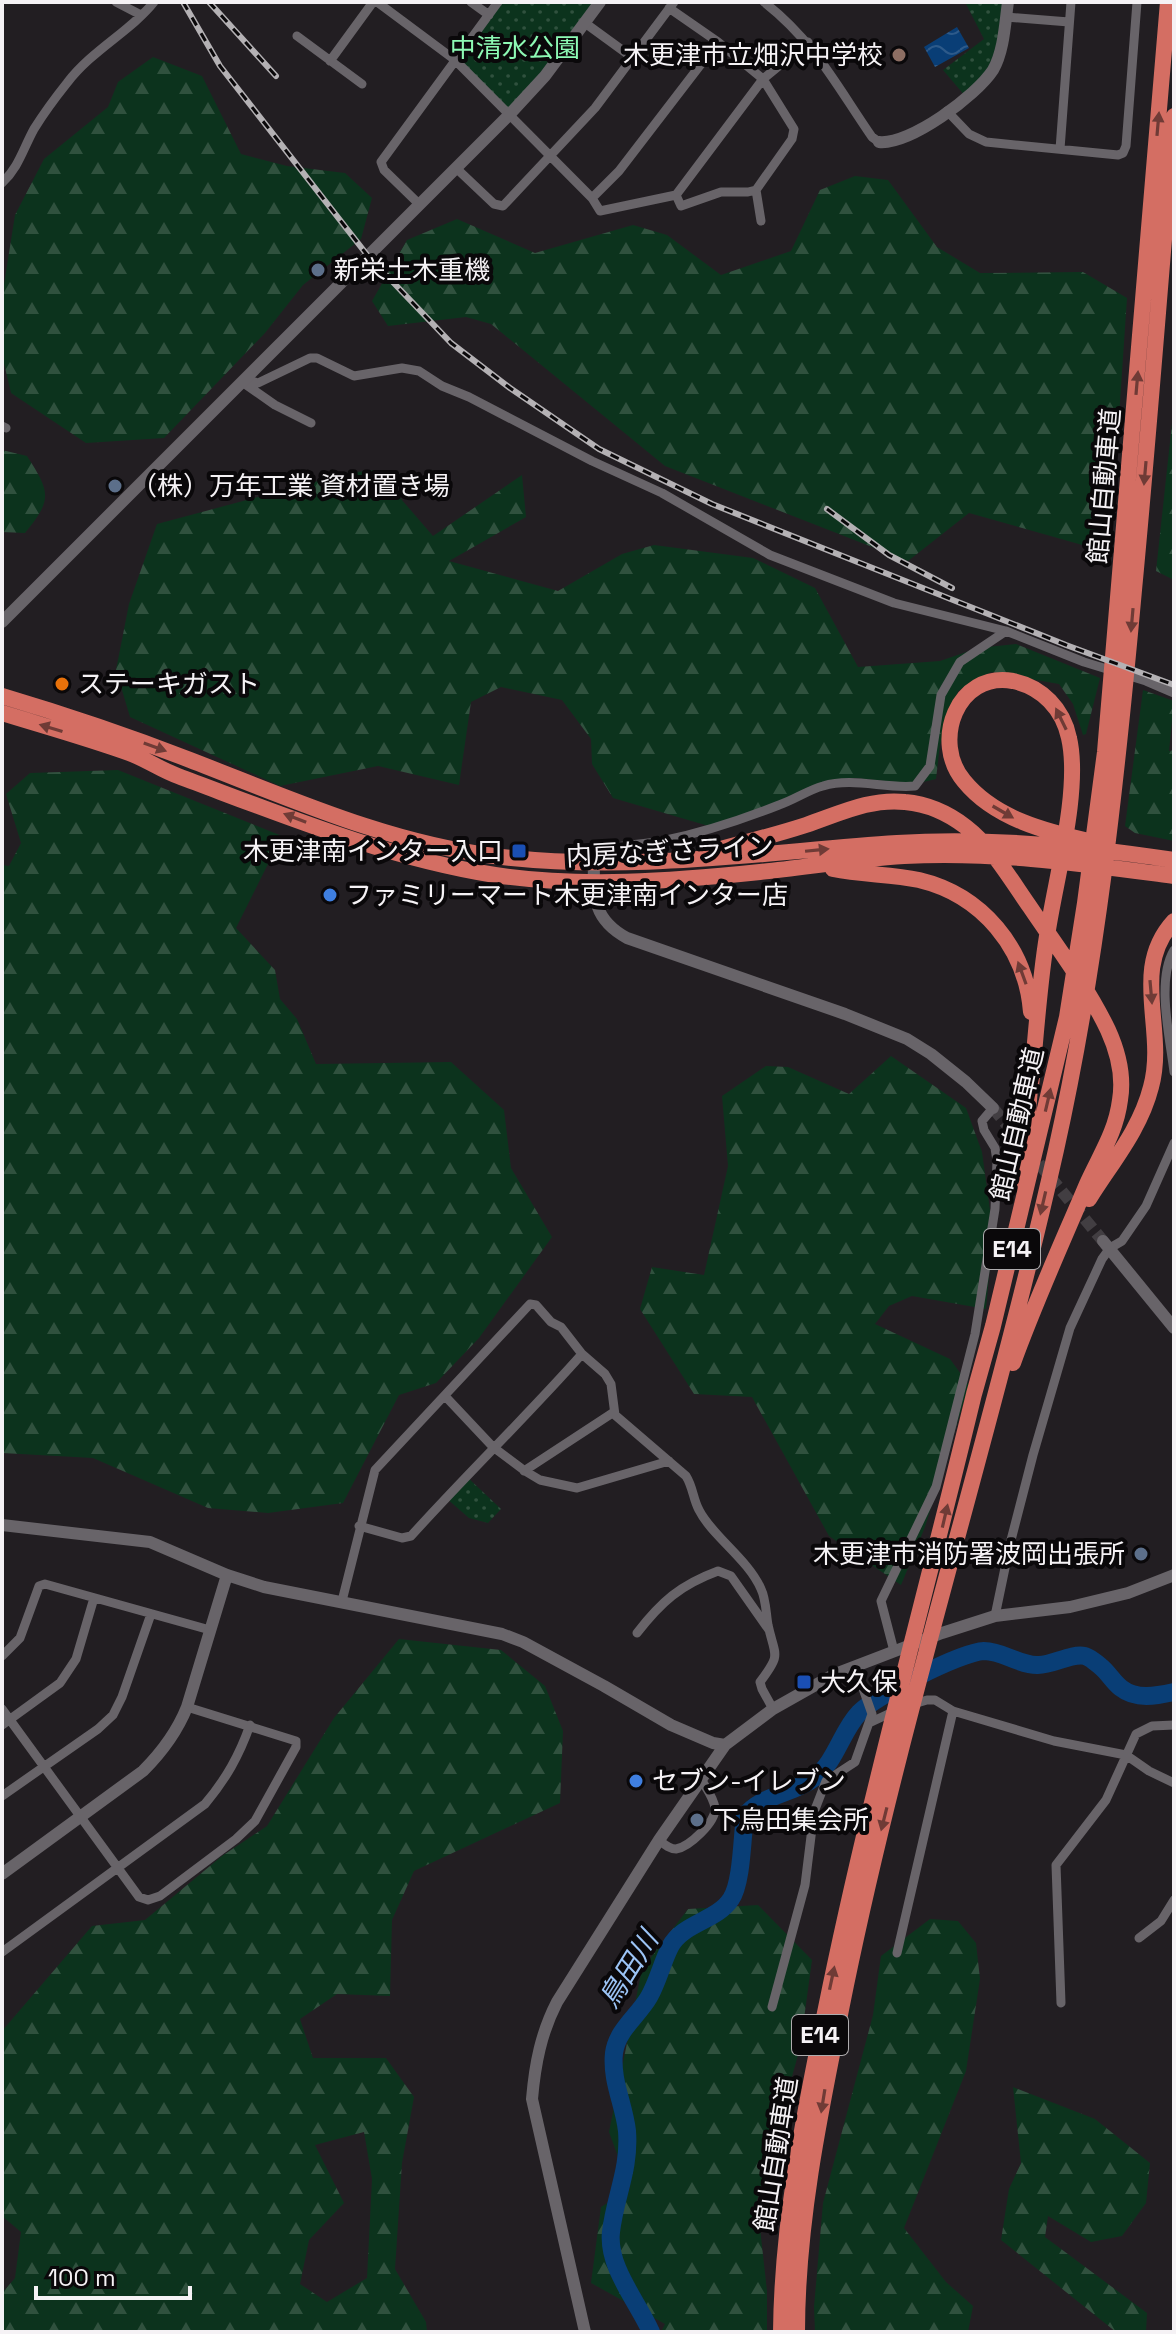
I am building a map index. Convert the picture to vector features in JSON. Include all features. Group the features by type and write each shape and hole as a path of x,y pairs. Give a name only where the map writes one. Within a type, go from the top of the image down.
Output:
{"highway":[{"name":"館山自動車道","path":"935,1591 950,1567 1057,1146 1093,905 1116,709 1130,544 1168,2"},
{"name":"館山自動車道","path":"1130,544 1174,116"},
{"path":"993,1326 1026,1139 1046,938 1057,878 1071,795 1072,764 1062,716 1052,702 1030,686 1010,680 981,686 965,697 954,713 948,752 962,780 980,797 1021,822 1074,838 1167,859"},
{"name":"内房なぎさライン","path":"2,696 68,716 316,809 395,834 493,856 594,863 679,861 899,843 984,841 1167,859"},
{"name":"内房なぎさライン","path":"2,713 131,754 174,775 380,847 494,875 593,882 682,878 901,856 990,855 1043,858 1174,876"},
{"path":"679,861 761,839 859,806 904,801 941,810 968,828 996,861 1060,950 1109,1031 1122,1082 1116,1126 1090,1176 1026,1327 1000,1400 950,1567"},
{"path":"816,865 919,880 948,889 974,904 988,918 1007,938 1029,993 1031,1086"},
{"name":"館山自動車道","path":"781,2332 787,2234 813,2071 844,1919 935,1591 974,1394 1093,905"},
{"path":"1054,1261 1090,1196 1132,1135 1143,1112 1152,1084 1157,1047 1150,978 1154,952 1162,934 1174,921"},
{"name":"館山自動車道","path":"797,2332 803,2235 828,2073 894,1743"}],"street":[{"path":"116,2 141,15"},
{"path":"2,183 19,164 32,133 68,82 91,56 154,2"},
{"path":"330,61 375,2 455,60 592,198 600,211 676,195 763,79 808,42"},
{"path":"471,2 489,15"},
{"path":"419,204 384,170 381,162 498,2"},
{"path":"2,622 510,114 545,76 600,2"},
{"path":"764,2 808,42 872,137 879,142 890,143 947,111 983,82 994,67 1008,2"},
{"path":"1060,149 1071,2"},
{"path":"947,111 977,139 1006,145 1123,153 1137,2"},
{"path":"456,168 494,204 503,206 595,108 671,5 763,79 794,129 792,139 756,190 721,192 681,206 676,195"},
{"path":"1006,17 1069,22"},
{"path":"585,23 633,58"},
{"path":"297,36 362,84"},
{"path":"592,198 619,171 718,42"},
{"path":"756,190 761,221"},
{"path":"244,381 258,383 310,358 317,358 354,376 402,368 419,371 442,386 662,493 770,555 894,603 1006,631 1174,693"},
{"path":"244,381 275,405 311,423"},
{"path":"894,1651 881,1601 936,1487 975,1334 995,1209 997,1161 995,1148 982,1121 993,1108 966,1082 907,1039 845,1014 627,938 610,928 601,917 593,882 594,863 600,853 611,848 660,842 728,824 824,786 843,783 900,788 915,786 930,766 941,695 960,662 1006,631"},
{"path":"1174,950 1170,956 1165,986 1174,1072"},
{"path":"1106,1245 1122,1241 1146,1206 1174,1143"},
{"path":"995,1616 1029,1470 1070,1328 1106,1245"},
{"path":"1106,1245 1174,1328"},
{"path":"342,1601 375,1470 530,1304 536,1305 551,1322 568,1333 582,1354 605,1374 611,1384 614,1412 635,1434 686,1476 699,1511 742,1560 761,1589 776,1649 775,1662 760,1682 773,1709"},
{"path":"359,1526 402,1538 411,1536 582,1354"},
{"path":"445,1396 493,1447 540,1480 577,1488 669,1461"},
{"path":"524,1471 614,1412"},
{"path":"2,1525 150,1542 227,1575 264,1587 502,1634 523,1642 671,1725 725,1745"},
{"path":"637,1633 671,1595 718,1571 731,1576 769,1630"},
{"path":"2,1874 143,1771 159,1755 179,1728 187,1707 227,1575"},
{"path":"585,2332 532,2099 543,2029 659,1840 725,1745 773,1709 835,1674 894,1651 995,1616 1070,1607 1128,1593 1174,1575"},
{"path":"2,1656 20,1638 39,1586 45,1584 210,1630"},
{"path":"6,1722 60,1683 76,1659 94,1598"},
{"path":"2,1796 98,1729 113,1715 151,1614"},
{"path":"772,2007 805,1885 814,1812 826,1781 855,1762 872,1714 855,1666"},
{"path":"869,1723 900,1708 935,1700 953,1711 1054,1741 1126,1755 1174,1783"},
{"path":"2,1709 6,1722 44,1766 139,1897 148,1900 160,1896 255,1821 296,1747 296,1741 187,1707"},
{"path":"897,1953 953,1711"},
{"path":"2,1952 205,1804 225,1781 240,1754 250,1725"},
{"path":"1061,2003 1056,1865 1106,1800 1136,1734 1152,1726 1174,1725"},
{"path":"659,1840 671,1849 678,1848 702,1832 713,1818 712,1798 701,1779"},
{"path":"1139,1938 1161,1921 1174,1900"}],"green space":[{"name":"中清水公園","path":"498,2 600,2 510,114 455,60"},
{"path":"965,2 1008,2 999,53 966,97 943,70 984,39"},
{"path":"153,57 202,76 241,154 287,166 345,173 372,198 361,239 303,285 265,333 164,438 86,443 11,393 2,355 2,297 15,215 44,159 108,107 118,82"},
{"path":"855,176 888,180 937,247 980,273 1083,272 1127,298 1118,432 1100,550 969,513 908,561 665,466 491,324 466,317 388,326 372,301 407,240 457,219 535,253 633,225 667,235 721,275 791,251 820,190"},
{"path":"1174,405 1174,580 1156,571"},
{"path":"2,450 27,456 44,487 44,503 25,533 2,532"},
{"path":"376,470 433,536 522,475 526,517 449,561 558,591 622,554 654,545 753,558 815,588 858,667 940,661 978,648 1016,644 1100,678 1086,734 1083,735 1073,704 1059,684 991,672 958,691 940,745 936,779 915,784 855,778 712,827 613,798 592,764 591,739 562,700 501,687 471,702 459,785 378,766 280,786 130,717 116,670 129,604 157,524 348,473"},
{"path":"1143,690 1174,701 1169,751 1174,750 1174,841 1135,833 1125,826"},
{"path":"118,770 282,836 236,928 275,970 280,999 297,1019 316,1064 451,1062 504,1110 511,1168 552,1237 479,1338 436,1383 399,1395 343,1503 268,1513 208,1508 93,1458 2,1453 2,865 9,866 21,843 6,794 30,773"},
{"path":"891,1056 966,1108 982,1152 993,1232 986,1309 912,1296 889,1306 875,1324 950,1359 969,1385 925,1527 901,1585 829,1536 752,1397 694,1394 640,1309 652,1267 704,1275 728,1166 722,1096 766,1066 788,1067 849,1094"},
{"path":"466,1476 501,1509 488,1523 469,1518 446,1498"},
{"path":"399,1639 501,1650 545,1686 563,1731 560,1803 414,1871 392,1920 390,1996 337,1994 300,2019 313,2058 386,2058 414,2097 402,2163 395,2269 426,2322 427,2332 2,2332 2,2293 15,2278 21,2232 2,2216 2,2031 92,1926 145,1920 222,1856 267,1826 334,1718","holes":["364,2132 372,2179 367,2278 327,2302 300,2284 309,2240 344,2203 315,2145"]},
{"path":"758,1905 812,1960 800,2048 757,2201 767,2291 767,2332 661,2332 665,2324 591,2283 601,2207 630,2189 609,2132 642,1969 688,1909"},
{"path":"930,1919 958,1921 976,1943 980,1979 966,2071 904,2228 946,2282 973,2306 968,2332 815,2332 814,2307 823,2203 873,2015 881,1956"},
{"path":"1013,2087 1095,2119 1150,2163 1146,2203 1122,2236 1091,2242 1048,2216 1045,2237 1147,2313 1146,2332 1116,2332 1001,2240 1009,2189 1021,2163"}],"water":[{"path":"957,27 969,48 935,67 924,47"}],"waterway":[{"name":"鳥田川","path":"651,2332 618,2271 611,2245 627,2145 627,2131 614,2073 614,2053 623,2030 649,1997 675,1939 725,1906 735,1892 745,1816 760,1803 806,1783 822,1771 853,1721 868,1705 919,1676 973,1653 998,1653 1037,1665 1085,1656 1103,1668 1127,1692 1146,1696 1174,1692"}],"tunnel":[{"path":"993,1108 1103,1241"}],"railway":[{"path":"183,2 220,66 368,256 451,343 510,388 599,449 712,504 1174,685"},
{"path":"209,2 276,76"},
{"path":"827,509 889,555 952,588"}],"place":[{"name":"木更津市立畑沢中学校","path":"899,55"},
{"name":"新栄土木重機","path":"318,270"},
{"name":"（株）万年工業 資材置き場","path":"115,486"},
{"name":"ステーキガスト","path":"62,684"},
{"name":"木更津南インター入口","path":"519,851"},
{"name":"ファミリーマート木更津南インター店","path":"330,895"},
{"name":"木更津市消防署波岡出張所","path":"1141,1554"},
{"name":"大久保","path":"804,1682"},
{"name":"セブン-イレブン","path":"636,1781"},
{"name":"下烏田集会所","path":"697,1820"}]}
